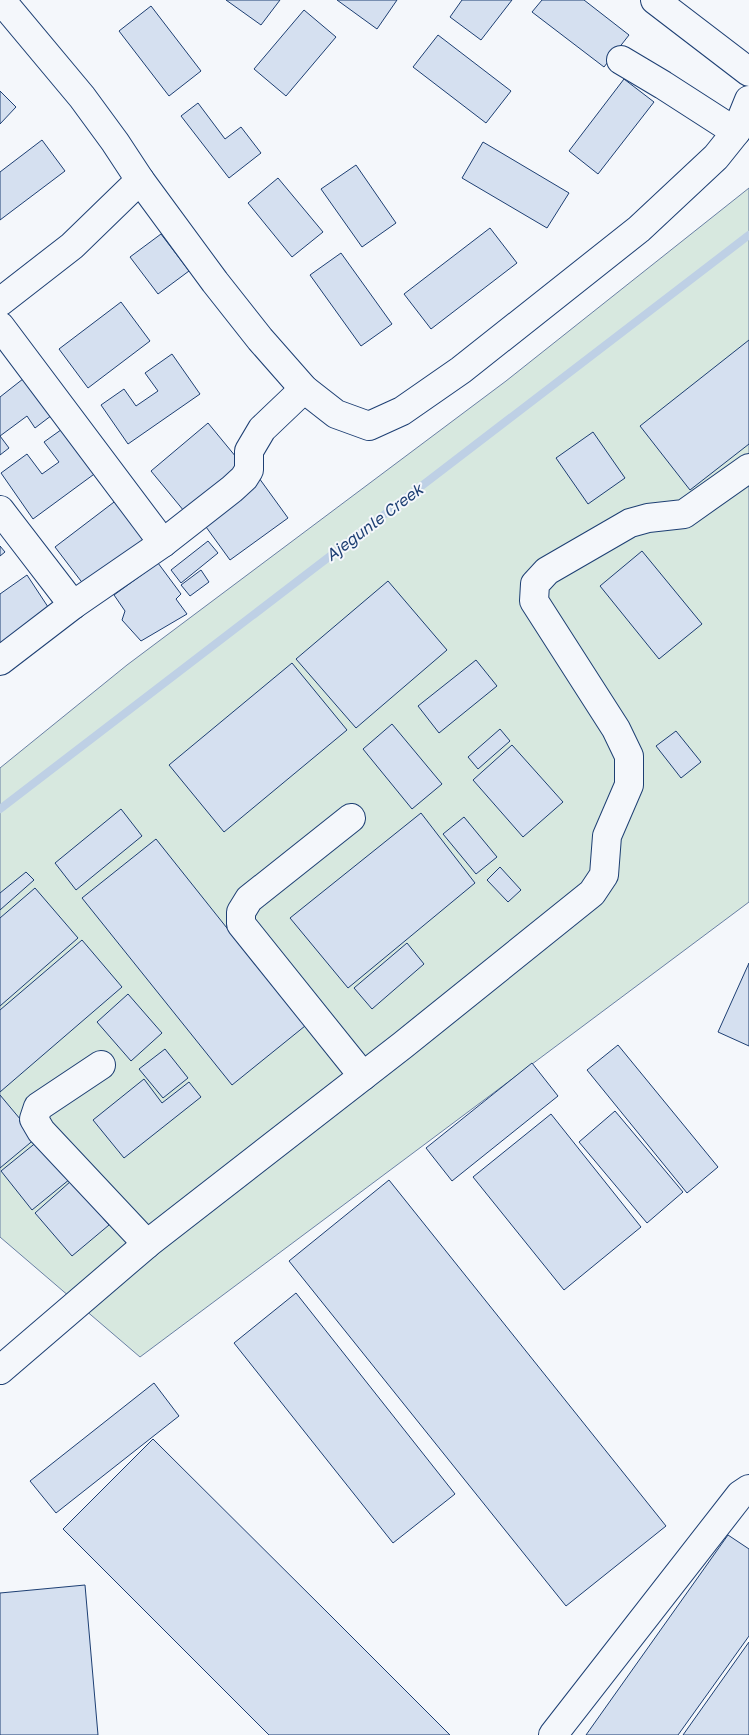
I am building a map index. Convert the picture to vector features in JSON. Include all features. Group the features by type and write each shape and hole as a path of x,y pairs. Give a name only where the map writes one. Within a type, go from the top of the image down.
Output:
{"street":[{"path":"1,0 82,97 215,282 260,339 304,389 336,414 369,426 402,411 461,370 639,229 716,157 736,132 749,100"},
{"path":"655,0 749,72"},
{"path":"621,60 695,104 736,132"},
{"path":"0,302 72,246 140,180"},
{"path":"0,326 163,543"},
{"path":"0,661 73,604 163,543 232,489 244,478 249,470 249,451 262,429 304,389"},
{"path":"0,1370 147,1244 363,1076 592,893 604,875 607,836 629,785 629,756 616,729 534,601 535,584 547,571 630,523 648,518 684,514 749,468"},
{"path":"0,510 73,604"},
{"path":"351,818 249,899 241,912 241,918 242,924 363,1076"},
{"path":"101,1066 38,1107 34,1119 41,1131 147,1244"},
{"path":"553,1735 740,1495 749,1489"}],"shaded area":[{"path":"749,188 749,902 140,1357 0,1237 0,768 127,665 506,381"}],"building":[{"path":"226,0 280,0 261,25"},
{"path":"337,0 397,0 377,29"},
{"path":"462,0 512,0 481,40 450,17"},
{"path":"542,0 584,0 629,35 604,67 532,12"},
{"path":"151,6 201,71 169,96 119,31"},
{"path":"304,10 336,37 286,96 254,69"},
{"path":"438,35 511,91 486,123 413,67"},
{"path":"624,79 654,102 598,174 569,151"},
{"path":"0,91 16,107 0,124"},
{"path":"198,103 225,139 241,127 261,153 229,178 181,116"},
{"path":"42,140 65,171 0,220 0,172"},
{"path":"483,142 569,193 547,228 462,178"},
{"path":"356,165 396,223 362,247 321,189"},
{"path":"278,178 323,232 292,257 248,203"},
{"path":"490,228 517,263 431,329 404,294"},
{"path":"161,234 189,271 158,294 130,257"},
{"path":"341,253 392,324 361,346 310,275"},
{"path":"121,302 150,341 88,388 59,349"},
{"path":"749,340 749,444 690,490 640,426"},
{"path":"172,354 200,394 128,444 101,405 124,389 136,406 158,391 145,373"},
{"path":"28,375 56,412 35,428 27,416 0,436 0,397"},
{"path":"208,423 241,463 184,511 151,471"},
{"path":"65,427 97,472 33,519 1,473 27,454 42,474 59,462 44,442"},
{"path":"593,432 625,478 588,504 556,458"},
{"path":"0,436 9,448 0,455"},
{"path":"259,478 288,518 230,560 201,520"},
{"path":"122,496 151,535 84,585 55,547"},
{"path":"208,541 218,553 181,583 171,570"},
{"path":"0,546 5,552 0,556"},
{"path":"642,551 702,624 659,659 600,586"},
{"path":"158,563 181,594 176,599 187,614 141,641 122,620 125,611 114,595"},
{"path":"201,570 209,582 190,596 181,585"},
{"path":"27,575 52,613 0,650 0,594"},
{"path":"388,581 447,650 356,728 296,659"},
{"path":"476,660 497,686 439,733 418,706"},
{"path":"292,663 347,730 224,832 169,765"},
{"path":"392,724 442,784 412,809 363,749"},
{"path":"500,729 510,741 478,769 468,757"},
{"path":"676,731 701,762 681,778 656,746"},
{"path":"512,745 563,802 523,837 473,780"},
{"path":"121,809 142,836 76,890 55,863"},
{"path":"421,813 475,883 348,988 290,918"},
{"path":"464,817 497,857 476,874 443,834"},
{"path":"156,839 305,1026 232,1085 82,898"},
{"path":"500,867 521,890 508,902 487,880"},
{"path":"26,872 34,880 0,910 0,893"},
{"path":"35,888 78,938 0,1006 0,918"},
{"path":"82,940 122,987 0,1092 0,1010"},
{"path":"407,943 424,964 372,1009 354,988"},
{"path":"749,963 749,1046 718,1032"},
{"path":"128,994 162,1033 131,1061 97,1022"},
{"path":"618,1045 718,1167 687,1193 587,1070"},
{"path":"165,1049 188,1078 163,1098 139,1069"},
{"path":"532,1063 558,1096 452,1181 426,1148"},
{"path":"144,1079 162,1103 189,1082 201,1097 124,1158 93,1120"},
{"path":"0,1095 36,1138 0,1168"},
{"path":"615,1111 683,1192 647,1223 579,1142"},
{"path":"551,1114 641,1227 564,1290 473,1177"},
{"path":"38,1141 70,1179 32,1210 1,1171"},
{"path":"389,1180 666,1526 566,1606 289,1261"},
{"path":"71,1181 109,1225 72,1256 35,1213"},
{"path":"296,1293 455,1494 393,1543 234,1343"},
{"path":"154,1383 179,1416 56,1513 30,1481"},
{"path":"153,1439 450,1735 269,1735 63,1529"},
{"path":"728,1535 749,1549 749,1636 678,1735 586,1735"},
{"path":"85,1585 98,1735 0,1735 0,1593"},
{"path":"749,1642 749,1735 683,1735"}],"waterway":[{"name":"Ajegunle Creek","path":"0,809 749,235"}]}
